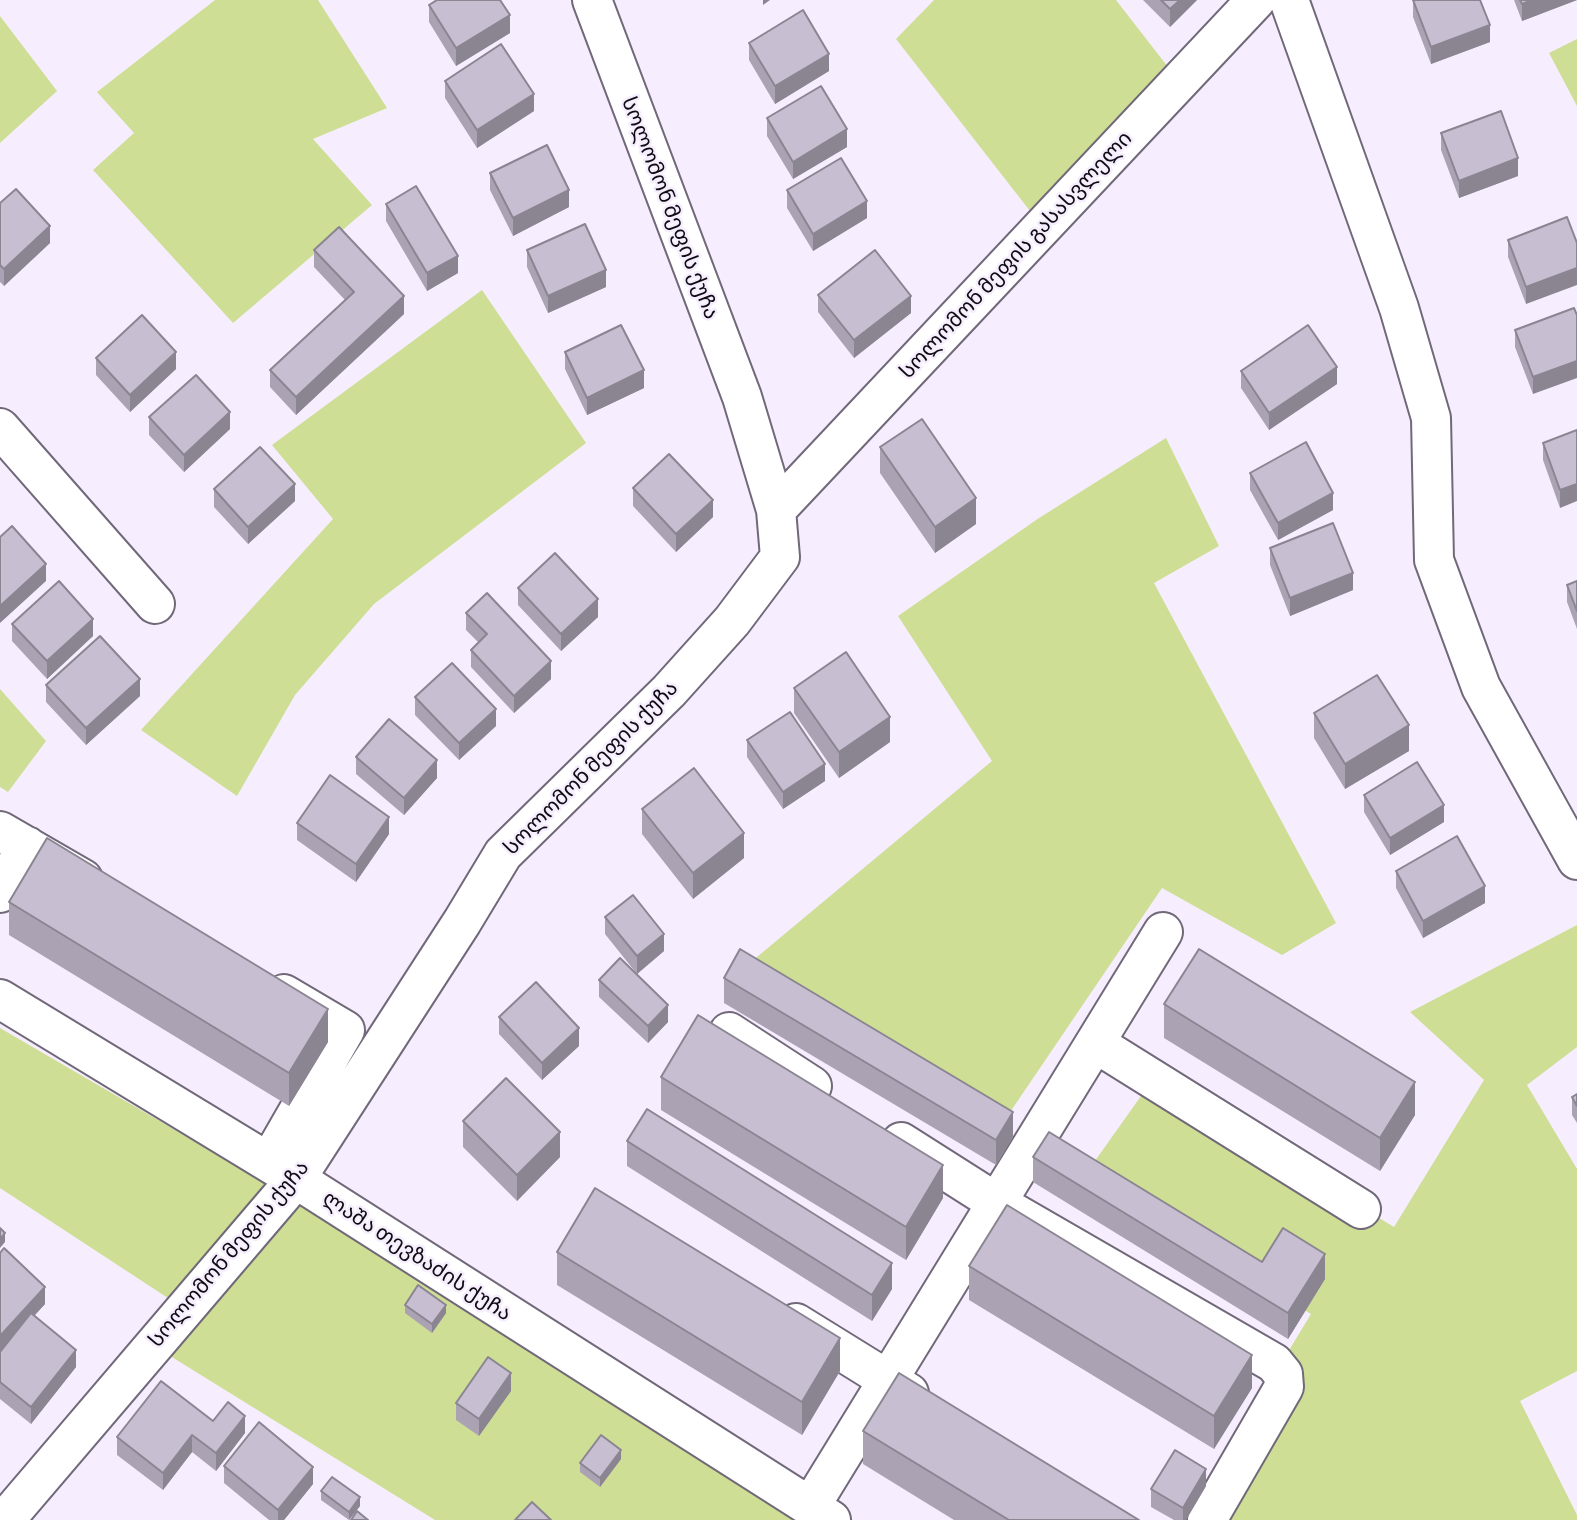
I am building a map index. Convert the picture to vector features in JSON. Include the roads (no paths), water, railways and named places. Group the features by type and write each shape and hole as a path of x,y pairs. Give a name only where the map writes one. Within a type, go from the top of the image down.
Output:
{"street":[{"name":"სოლომონ მეფის ქუჩა","path":"5,1520 283,1170 462,922 503,854 669,691 732,621 780,557 776,510 741,397 592,0"},
{"name":"სოლომონ მეფის გასასვლელი","path":"776,510 1256,0"},
{"path":"1289,0 1399,308 1431,418 1434,560 1481,687 1577,860"},
{"path":"0,428 155,604"},
{"path":"0,893 14,839 110,894"},
{"path":"820,1513 888,1380 1163,932"},
{"path":"251,975 345,1030 283,1170"},
{"name":"ლაშა თევზაძის ქუჩა","path":"0,999 283,1170 820,1513"},
{"path":"729,1032 997,1203 1274,1363 1283,1374 1284,1387 1207,1520"},
{"path":"1095,1043 1361,1209"},
{"path":"772,1309 933,1409"}]}
